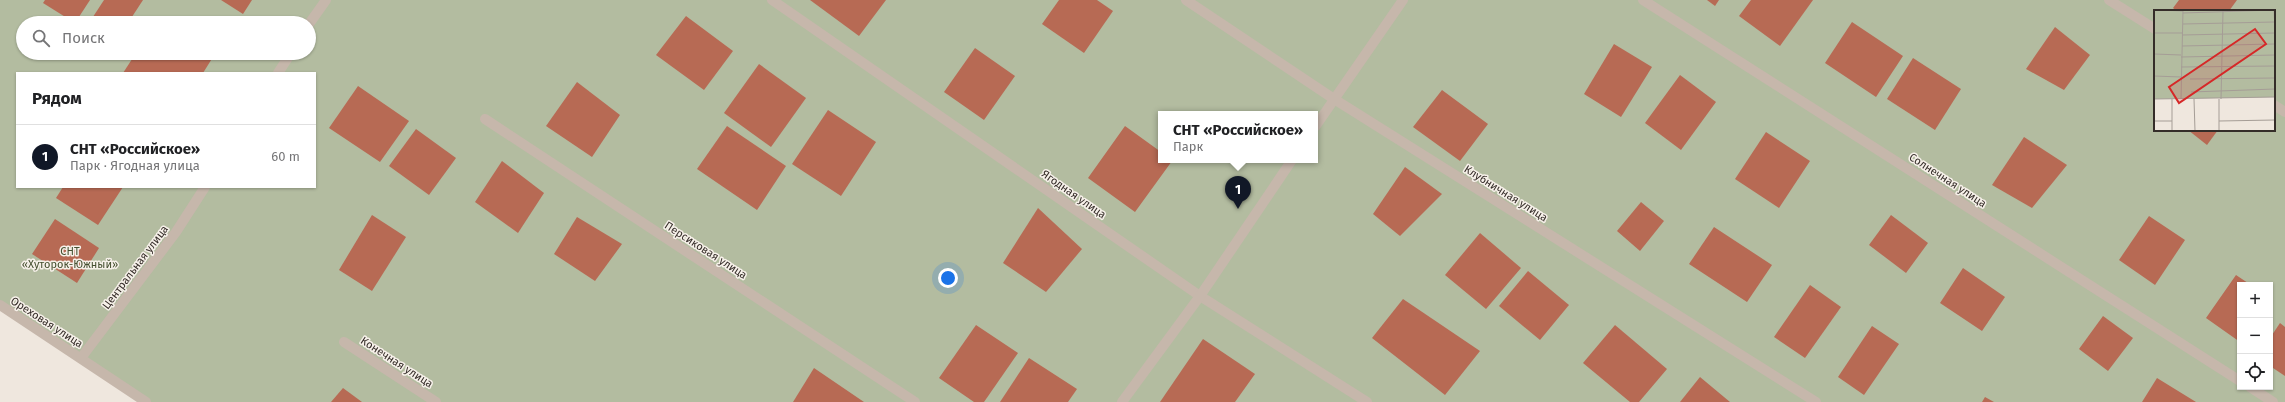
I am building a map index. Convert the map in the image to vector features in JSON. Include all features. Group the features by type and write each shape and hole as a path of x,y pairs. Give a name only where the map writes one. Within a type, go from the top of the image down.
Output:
{"street":[{"path":"315,16 326,0"},
{"name":"Ягодная улица","path":"772,0 1200,296 1367,402"},
{"name":"Клубничная улица","path":"1186,0 1334,99 1816,402"},
{"path":"1318,123 1404,0"},
{"name":"Солнечная улица","path":"1643,0 2237,379"},
{"path":"2109,0 2154,28"},
{"path":"279,72 286,60"},
{"path":"2275,106 2285,112"},
{"name":"Персиковая улица","path":"485,119 914,402"},
{"path":"1122,402 1200,296 1290,163"},
{"name":"Центральная улица","path":"81,358 176,232 204,188"},
{"name":"Ореховая улица","path":"0,305 146,402"},
{"name":"Конечная улица","path":"344,342 436,402"},
{"path":"2255,390 2274,402"}],"green space":[{"name":"СНТ «Хуторок-Южный»","path":"0,0 2285,0 2285,402 146,402 0,305"}],"building":[{"path":"45,0 90,0 80,16 64,16 43,3"},
{"path":"104,0 143,0 133,16 94,16"},
{"path":"221,0 252,0 243,14"},
{"path":"810,0 886,0 859,36"},
{"path":"1059,0 1097,0 1113,11 1084,53 1042,24"},
{"path":"1707,0 1719,0 1715,6"},
{"path":"1751,0 1813,0 1780,46 1739,16"},
{"path":"2179,0 2237,0 2230,10 2176,10 2173,8"},
{"path":"686,16 733,51 704,90 656,55"},
{"path":"1852,22 1903,56 1876,97 1825,63"},
{"path":"2055,27 2090,55 2064,90 2026,69"},
{"path":"1614,44 1652,67 1621,117 1584,94"},
{"path":"975,48 1015,76 984,120 944,92"},
{"path":"1913,58 1961,89 1935,130 1887,99"},
{"path":"131,60 211,60 204,72 124,72"},
{"path":"759,64 806,98 771,147 724,113"},
{"path":"1680,75 1716,102 1681,150 1645,123"},
{"path":"577,82 620,115 592,157 546,126"},
{"path":"358,86 409,121 380,162 329,128"},
{"path":"1442,90 1488,124 1460,161 1413,127"},
{"path":"828,110 876,142 841,196 792,164"},
{"path":"727,126 786,166 757,210 697,169"},
{"path":"1125,126 1158,150 1158,163 1171,163 1135,212 1088,178"},
{"path":"416,129 456,158 429,195 389,166"},
{"path":"2189,131 2217,131 2207,145"},
{"path":"1766,132 1810,161 1779,208 1735,179"},
{"path":"2024,137 2067,165 2032,208 1992,185"},
{"path":"502,161 544,193 518,233 475,202"},
{"path":"1405,167 1442,194 1400,236 1373,214"},
{"path":"62,188 122,188 98,225 56,198"},
{"path":"1641,202 1664,221 1640,251 1617,231"},
{"path":"1038,208 1082,249 1046,292 1003,263"},
{"path":"372,215 406,237 372,291 339,270"},
{"path":"1891,215 1928,243 1906,273 1869,245"},
{"path":"2149,216 2185,240 2155,285 2119,260"},
{"path":"577,217 622,244 595,281 554,254"},
{"path":"55,219 99,248 77,283 32,254"},
{"path":"1714,227 1772,265 1747,302 1689,264"},
{"path":"1480,233 1521,268 1486,309 1445,275"},
{"path":"1963,268 2005,297 1982,331 1940,303"},
{"path":"1528,271 1569,305 1540,340 1499,306"},
{"path":"2236,275 2246,282 2237,282 2237,340 2206,318"},
{"path":"1810,285 1841,307 1805,358 1774,337"},
{"path":"1403,299 1480,351 1445,395 1372,338"},
{"path":"2103,316 2133,338 2108,371 2079,349"},
{"path":"2280,323 2285,327 2285,376 2273,368 2273,334"},
{"path":"976,325 1018,353 984,402 974,402 939,378"},
{"path":"1615,325 1667,369 1639,402 1630,402 1583,363"},
{"path":"1872,326 1899,344 1864,395 1838,377"},
{"path":"1203,339 1255,374 1235,402 1160,402"},
{"path":"1029,358 1077,389 1068,402 1000,402"},
{"path":"814,368 864,402 793,402"},
{"path":"1700,377 1730,402 1680,402"},
{"path":"2157,378 2196,402 2142,402"},
{"path":"343,388 362,402 331,402"},
{"path":"1985,397 1994,402 1982,402"}],"place":[{"name":"СНТ «Российское»","path":"1238,209"}]}
